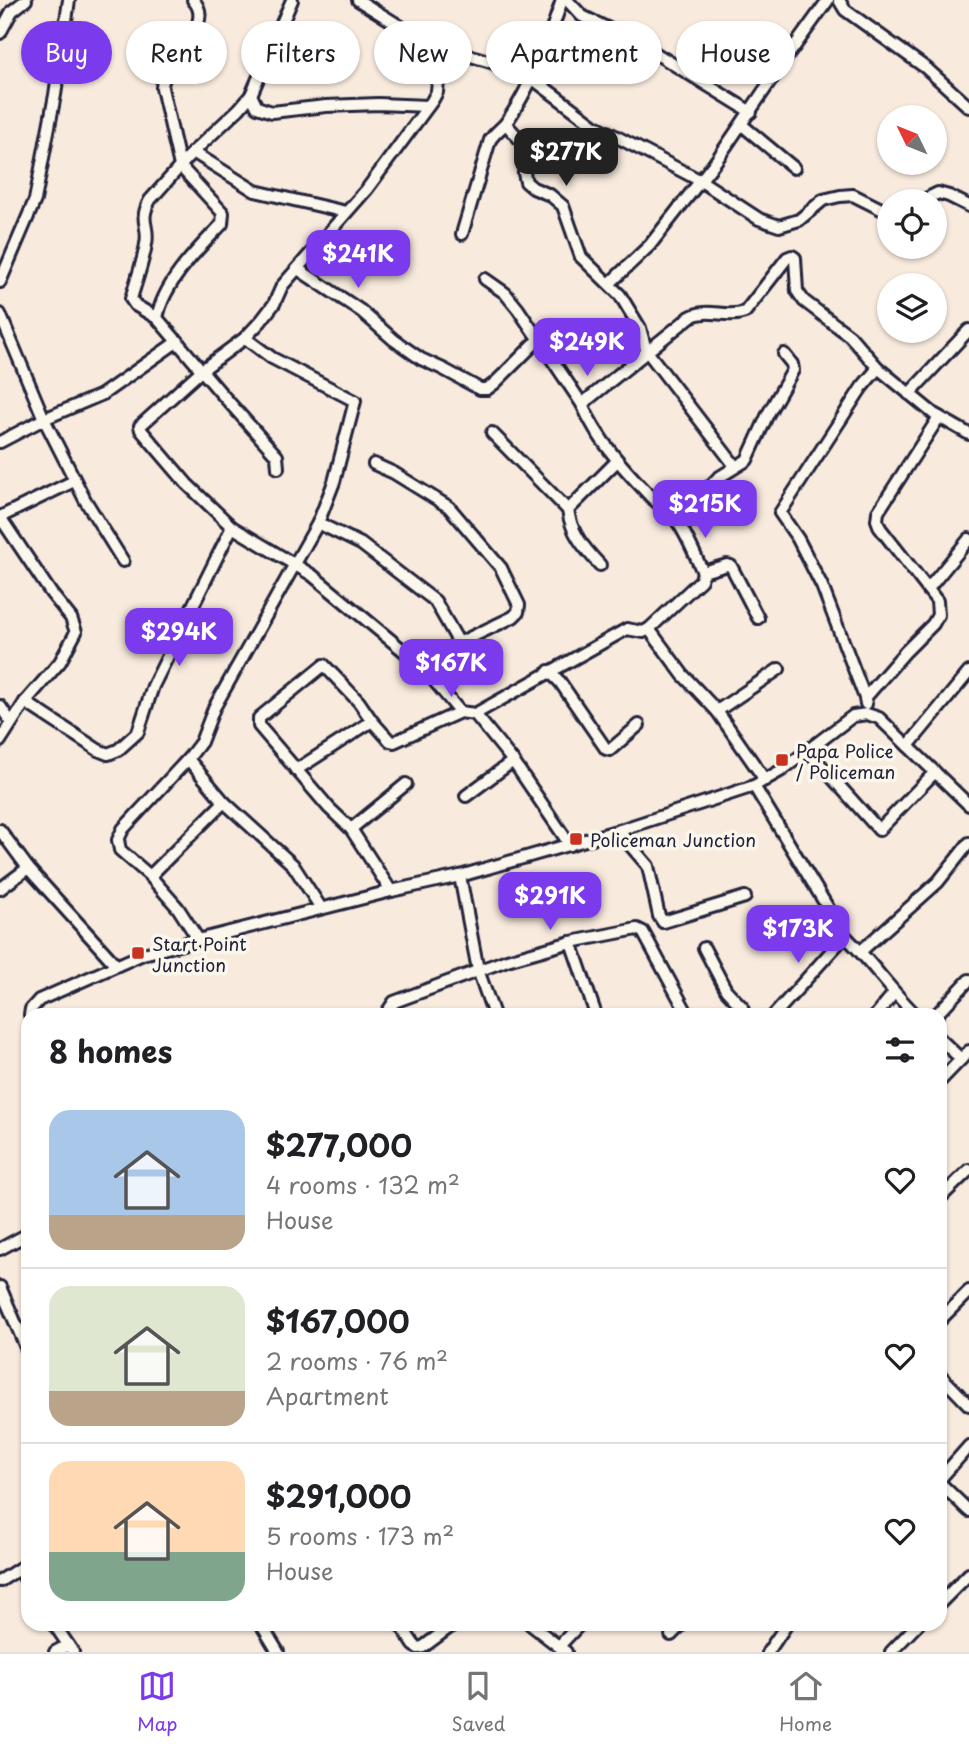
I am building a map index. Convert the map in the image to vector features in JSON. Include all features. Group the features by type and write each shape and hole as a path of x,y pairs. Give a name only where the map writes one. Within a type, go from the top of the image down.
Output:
{"street":[{"path":"0,33 12,11 26,0"},
{"path":"0,282 35,200 55,95 68,0"},
{"path":"157,318 165,296 180,272 222,224 223,218 223,213 180,166 167,111 163,77 167,67 199,24 201,15 193,0"},
{"path":"278,468 277,456 178,341 157,318 135,305 131,299 147,241 143,216 150,201 193,152 251,95 292,0"},
{"path":"358,0 391,21"},
{"path":"555,21 564,0 582,16 642,45 751,112"},
{"path":"610,283 650,245 701,180 826,3 842,5 926,68 969,107"},
{"path":"438,84 437,92 428,106 367,189 282,286 268,313 245,338 202,370 140,426 187,484 232,527 312,575 422,666 460,712"},
{"path":"462,234 490,140 497,129 506,124 527,84"},
{"path":"538,84 603,131 701,180 759,219 779,226 799,220 823,200 840,196 853,195 877,208"},
{"path":"251,95 257,107 272,112 339,105 428,106"},
{"path":"506,124 529,150 524,173 526,182 550,195 563,206 581,257 620,295 640,328 646,350 734,466"},
{"path":"741,125 794,168"},
{"path":"193,152 255,191 346,212"},
{"path":"947,195 969,206"},
{"path":"582,404 646,350 699,312 735,316 745,313 787,258 792,256 796,258 797,291 804,301 850,336 878,368 909,394 939,418 969,434"},
{"path":"298,269 361,311 421,359 480,389 487,389 495,383 538,340"},
{"path":"391,891 351,829 329,808 259,726 259,718 324,665 329,667 372,721 394,742 460,712 475,714 627,629 643,632 649,629 701,580 703,572 677,521 617,462 598,435 582,404 505,293 485,279"},
{"path":"0,314 44,419 74,481 123,561"},
{"path":"909,394 969,330"},
{"path":"198,939 178,908 150,876 120,849 118,840 122,829 188,760 201,742 214,708 318,523 334,482 354,400 272,358 245,338"},
{"path":"0,442 117,386 178,341"},
{"path":"677,521 718,478 747,460 762,426 793,370 784,354"},
{"path":"867,714 865,698 822,586 798,539 780,513 862,387 878,368"},
{"path":"865,698 933,624 938,615 937,601 880,528 877,520 878,512 939,418"},
{"path":"492,433 568,510 570,526 584,548 600,565"},
{"path":"568,510 617,462"},
{"path":"374,464 424,494 443,502 501,568 519,605 518,612 513,617 459,643 422,666"},
{"path":"0,741 25,702 60,662 76,632 71,618 0,517 74,481"},
{"path":"318,523 361,544 435,601 459,643"},
{"path":"25,702 98,750 108,754 118,750 138,732 153,686 232,527"},
{"path":"929,589 969,540"},
{"path":"703,572 731,566 758,618"},
{"path":"649,629 683,674 717,711 765,780"},
{"path":"717,711 779,669"},
{"path":"549,671 560,682 606,749 610,750 639,725"},
{"path":"908,746 969,673"},
{"path":"0,706 11,722"},
{"path":"475,714 513,761 570,845"},
{"path":"32,1008 39,1000 143,954 321,908 460,876 620,830 754,786 808,751 853,716 867,714 879,718 968,802"},
{"path":"296,770 372,721"},
{"path":"808,751 879,830 935,772"},
{"path":"188,760 224,802 293,865 321,908"},
{"path":"466,796 513,761"},
{"path":"351,829 406,784"},
{"path":"754,786 845,936 909,1008"},
{"path":"150,876 224,802"},
{"path":"0,830 28,868 116,965"},
{"path":"620,830 648,866 660,920"},
{"path":"861,951 938,882 969,843"},
{"path":"0,889 28,868"},
{"path":"460,876 478,970 492,1008"},
{"path":"642,932 660,920 663,922 745,897"},
{"path":"390,1008 394,1002 478,970 571,942 637,929 642,932 684,1008"},
{"path":"780,1008 845,936"},
{"path":"571,942 594,1008"},
{"path":"704,948 726,989 742,1008"},
{"path":"943,1008 969,980"},
{"path":"882,1008 894,993"},
{"path":"947,1043 965,1055 947,1074"},
{"path":"947,1191 969,1170"},
{"path":"0,1249 21,1238"},
{"path":"0,1287 21,1336"},
{"path":"947,1313 969,1291"},
{"path":"947,1382 969,1405"},
{"path":"947,1473 969,1446"},
{"path":"947,1488 969,1511"},
{"path":"0,1581 21,1568"},
{"path":"947,1595 969,1574"},
{"path":"55,1652 70,1649 58,1631"},
{"path":"265,1631 278,1652"},
{"path":"405,1631 414,1645 423,1647 445,1631"},
{"path":"538,1631 563,1649 575,1631"},
{"path":"671,1636 676,1631"},
{"path":"770,1652 783,1631"},
{"path":"891,1652 911,1631"}],"place":[{"name":"Papa Police / Policeman","path":"782,760"},
{"name":"Policeman Junction","path":"576,839"},
{"name":"Start Point Junction","path":"138,953"}]}
